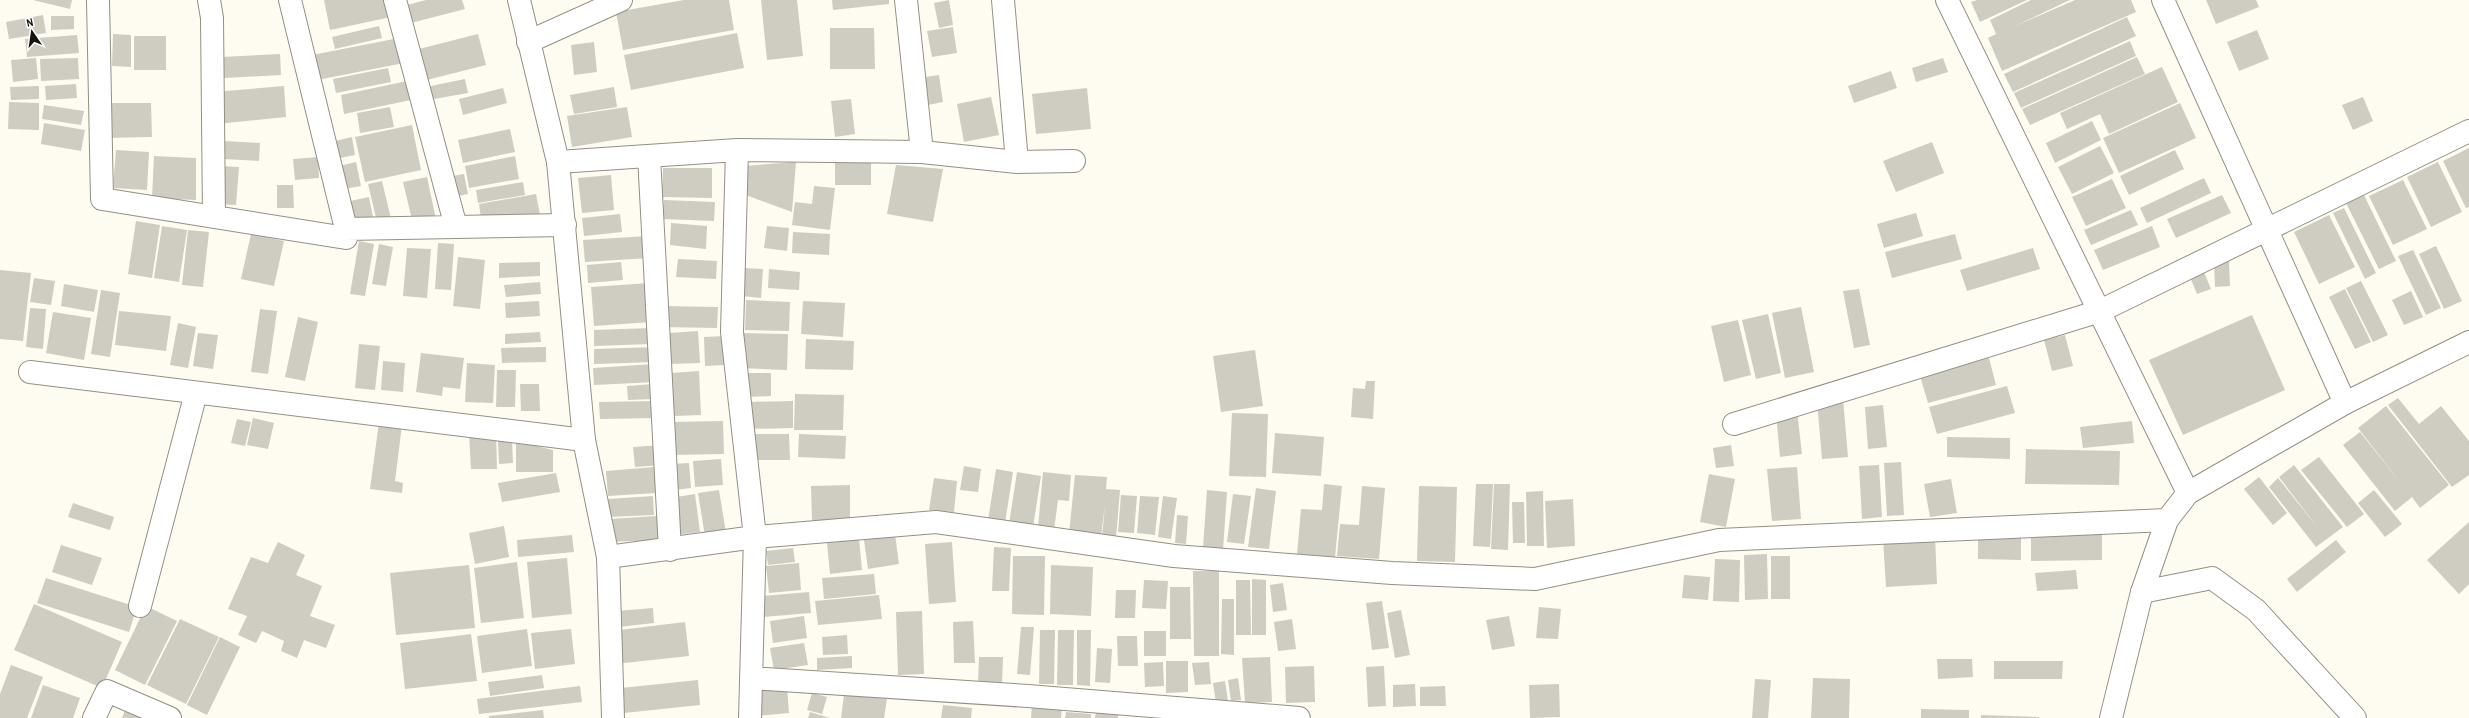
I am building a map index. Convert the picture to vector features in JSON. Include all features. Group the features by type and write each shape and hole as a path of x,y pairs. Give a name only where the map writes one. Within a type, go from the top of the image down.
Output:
{"street":[{"path":"98,0 102,199 346,238 346,229 290,0"},
{"path":"209,0 212,18 214,217"},
{"path":"395,0 456,227"},
{"path":"519,0 558,162 584,440 608,557 613,718"},
{"path":"528,42 621,0"},
{"path":"906,0 922,152"},
{"path":"1003,0 1017,162"},
{"path":"1947,0 2188,493"},
{"path":"2163,0 2345,403"},
{"path":"1734,424 2100,311 2469,131"},
{"path":"558,162 737,150 922,152 1017,162 1074,161"},
{"path":"737,150 732,332 755,537 750,718"},
{"path":"649,156 670,550"},
{"path":"346,229 565,225"},
{"path":"2111,718 2142,592 2166,520 2188,493 2345,403 2469,342"},
{"path":"30,372 584,440"},
{"path":"140,606 196,392"},
{"path":"608,557 670,550 755,537 936,522 1174,556 1392,573 1535,579 1719,540 2166,520"},
{"path":"2142,592 2212,578 2256,610 2355,718"},
{"path":"751,678 1028,696 1299,718"},
{"path":"94,718 107,691 170,718"}],"building":[{"path":"33,0 72,0 70,9"},
{"path":"324,0 387,0 391,17 330,30"},
{"path":"426,0 462,0 465,9 411,23 407,5"},
{"path":"684,0 729,0 734,30 623,50 616,12"},
{"path":"761,0 797,0 803,56 767,60"},
{"path":"832,0 889,0 889,4 833,10"},
{"path":"949,0 953,25 939,28 934,3"},
{"path":"1977,0 2027,0 1980,22 1971,2"},
{"path":"2031,0 2070,0 2013,27 2075,0 2131,0 2136,12 2002,71 1988,38 1996,34 1990,20"},
{"path":"2206,0 2256,0 2259,7 2216,24"},
{"path":"43,15 46,33 9,39 6,22"},
{"path":"51,16 74,16 74,29 51,30"},
{"path":"2127,17 2136,36 2013,92 2004,74"},
{"path":"379,26 382,38 335,49 332,37"},
{"path":"953,27 957,53 932,57 927,31"},
{"path":"830,28 874,28 875,69 830,69"},
{"path":"2257,30 2269,59 2239,71 2227,42"},
{"path":"737,33 744,68 631,90 624,55"},
{"path":"113,34 131,35 131,67 112,66"},
{"path":"478,34 486,65 419,82 411,51"},
{"path":"77,35 79,53 27,57 25,39"},
{"path":"134,36 166,36 166,70 134,70"},
{"path":"399,38 404,63 312,81 307,56"},
{"path":"2130,41 2136,56 2021,108 2014,93"},
{"path":"594,42 597,72 574,75 571,45"},
{"path":"280,54 281,75 224,78 222,57"},
{"path":"2137,57 2145,74 2030,125 2022,109"},
{"path":"36,58 38,79 13,82 11,60"},
{"path":"78,58 79,79 41,81 40,59"},
{"path":"1943,58 1948,72 1916,82 1912,68"},
{"path":"2162,67 2178,102 2109,134 2100,114 2067,129 2060,113"},
{"path":"388,68 391,82 336,93 333,79"},
{"path":"1891,71 1897,88 1854,103 1848,86"},
{"path":"939,75 943,102 923,106 919,78"},
{"path":"465,79 468,93 428,100 426,87"},
{"path":"407,81 411,100 344,114 341,95"},
{"path":"76,84 77,98 46,100 45,86"},
{"path":"39,86 39,99 11,100 10,87"},
{"path":"284,86 286,117 217,124 214,92"},
{"path":"614,87 617,107 574,114 570,95"},
{"path":"503,88 507,103 463,115 459,99"},
{"path":"1087,88 1091,129 1036,134 1032,94"},
{"path":"991,97 999,135 964,142 957,104"},
{"path":"2363,97 2373,121 2353,130 2342,105"},
{"path":"851,99 855,134 835,137 831,101"},
{"path":"9,102 39,103 39,130 8,129"},
{"path":"105,103 151,103 152,137 106,138"},
{"path":"2180,103 2196,138 2119,173 2103,138"},
{"path":"44,105 84,111 81,125 42,119"},
{"path":"390,107 394,127 360,133 357,113"},
{"path":"627,107 632,137 572,147 567,116"},
{"path":"2092,121 2101,140 2055,163 2046,143"},
{"path":"44,123 85,130 81,151 41,144"},
{"path":"412,125 421,170 365,182 355,137"},
{"path":"510,129 515,152 463,163 458,140"},
{"path":"352,137 355,155 335,159 331,142"},
{"path":"224,141 260,143 259,161 223,159"},
{"path":"1932,142 1944,173 1896,192 1883,161"},
{"path":"2100,146 2114,173 2072,194 2058,167"},
{"path":"2469,148 2469,207 2466,208 2443,161"},
{"path":"116,150 149,152 147,190 113,188"},
{"path":"2175,150 2184,169 2129,195 2120,176"},
{"path":"154,156 196,158 196,200 152,198"},
{"path":"515,156 519,179 469,188 465,166"},
{"path":"318,157 319,178 295,180 293,159"},
{"path":"871,157 871,185 835,185 835,158"},
{"path":"356,162 361,186 344,189 339,166"},
{"path":"796,162 792,212 743,194 744,166"},
{"path":"2438,162 2462,212 2431,227 2407,177"},
{"path":"896,165 943,169 933,222 887,214"},
{"path":"219,166 239,167 236,205 216,204"},
{"path":"663,168 712,168 712,198 662,197"},
{"path":"464,174 468,194 452,197 447,177"},
{"path":"611,175 614,210 582,213 578,178"},
{"path":"427,177 436,219 413,224 403,182"},
{"path":"2204,178 2211,193 2147,223 2140,208"},
{"path":"2112,179 2126,208 2086,226 2072,197"},
{"path":"2403,180 2427,229 2393,245 2369,196"},
{"path":"382,181 392,223 378,226 368,184"},
{"path":"523,182 525,195 478,203 476,190"},
{"path":"277,185 293,185 294,208 277,208"},
{"path":"814,186 835,188 830,230 792,225 795,202 812,204"},
{"path":"2363,193 2396,261 2379,269 2345,201"},
{"path":"536,194 540,215 482,225 479,204"},
{"path":"2222,195 2231,213 2176,238 2167,219"},
{"path":"369,197 374,222 351,227 346,202"},
{"path":"664,200 715,202 714,221 663,219"},
{"path":"2344,208 2376,273 2365,279 2333,213"},
{"path":"2131,210 2138,225 2091,245 2084,230"},
{"path":"1916,213 1923,236 1884,248 1877,224"},
{"path":"620,214 622,232 584,236 582,218"},
{"path":"2329,215 2355,267 2319,284 2294,232"},
{"path":"136,221 160,225 152,278 128,274"},
{"path":"671,223 707,226 706,249 670,245"},
{"path":"162,226 187,230 179,282 154,278"},
{"path":"767,226 789,228 787,251 764,248"},
{"path":"2152,226 2160,247 2103,270 2094,250"},
{"path":"188,230 209,232 203,287 182,285"},
{"path":"793,232 830,234 829,255 792,253"},
{"path":"251,234 284,241 274,286 241,279"},
{"path":"1955,234 1962,259 1892,278 1885,252"},
{"path":"648,236 649,258 585,262 583,240"},
{"path":"359,241 374,244 365,296 350,294"},
{"path":"438,243 454,244 451,290 435,289"},
{"path":"379,244 393,247 386,286 372,284"},
{"path":"2436,246 2462,301 2444,309 2419,254"},
{"path":"407,248 431,249 427,298 403,296"},
{"path":"2033,248 2040,269 1967,291 1960,270"},
{"path":"2413,250 2441,308 2426,315 2398,256"},
{"path":"458,257 485,260 480,309 453,306"},
{"path":"678,259 717,261 716,279 676,277"},
{"path":"2214,261 2229,261 2230,286 2215,287"},
{"path":"540,262 540,276 499,278 499,263"},
{"path":"621,262 623,280 588,283 587,265"},
{"path":"744,268 763,269 761,298 742,296"},
{"path":"769,269 800,272 799,290 768,288"},
{"path":"0,270 31,273 23,341 0,339"},
{"path":"2204,272 2211,289 2197,294 2190,277"},
{"path":"34,278 55,281 51,305 30,302"},
{"path":"2361,281 2388,335 2373,342 2346,288"},
{"path":"540,282 541,294 506,297 504,285"},
{"path":"649,283 651,322 594,326 591,287"},
{"path":"64,284 98,290 94,312 61,306"},
{"path":"1859,289 1870,345 1854,348 1843,291"},
{"path":"2345,289 2371,342 2355,349 2329,297"},
{"path":"101,290 120,293 110,357 91,354"},
{"path":"2411,291 2423,317 2404,325 2392,300"},
{"path":"746,300 790,302 789,331 745,330"},
{"path":"539,301 540,316 506,318 505,303"},
{"path":"803,301 845,303 843,337 801,334"},
{"path":"661,306 718,307 717,328 660,327"},
{"path":"1801,307 1814,372 1785,378 1772,313"},
{"path":"30,308 46,309 43,349 26,347"},
{"path":"260,309 277,311 268,374 251,372"},
{"path":"119,311 171,316 166,351 115,345"},
{"path":"53,312 91,318 84,360 46,353"},
{"path":"1768,314 1781,373 1756,379 1742,320"},
{"path":"2252,315 2285,390 2183,435 2149,360"},
{"path":"298,317 318,322 305,381 285,377"},
{"path":"1738,320 1751,375 1724,382 1711,326"},
{"path":"178,323 196,327 188,368 170,365"},
{"path":"651,328 652,344 594,346 594,330"},
{"path":"698,331 700,363 670,364 669,333"},
{"path":"540,332 541,342 505,344 505,334"},
{"path":"198,333 218,335 213,369 193,366"},
{"path":"739,333 788,334 787,370 738,368"},
{"path":"2065,335 2073,366 2052,371 2044,340"},
{"path":"725,336 725,365 705,366 704,337"},
{"path":"806,339 854,341 853,370 805,369"},
{"path":"359,344 380,346 375,390 355,388"},
{"path":"546,347 546,362 502,363 501,348"},
{"path":"655,347 656,362 594,364 594,349"},
{"path":"1255,350 1263,406 1221,412 1213,356"},
{"path":"421,353 464,358 460,389 443,387 442,396 416,392"},
{"path":"1989,358 1996,385 1928,403 1920,376"},
{"path":"383,361 405,363 403,392 381,390"},
{"path":"467,363 495,365 493,403 465,402"},
{"path":"654,364 655,382 594,385 593,368"},
{"path":"497,370 516,370 515,407 496,407"},
{"path":"699,371 701,415 674,416 672,373"},
{"path":"746,373 771,373 771,396 747,397"},
{"path":"1366,381 1375,381 1373,419 1351,417 1353,388 1365,389"},
{"path":"520,384 539,384 540,411 521,411"},
{"path":"653,384 654,399 628,400 627,386"},
{"path":"2007,386 2015,413 1937,434 1929,407"},
{"path":"795,394 844,395 843,430 794,430"},
{"path":"2398,398 2419,424 2441,406 2469,441 2469,475 2452,487 2388,405"},
{"path":"1843,399 1848,457 1822,459 1817,401"},
{"path":"656,401 656,418 600,419 599,402"},
{"path":"793,401 793,428 746,429 745,402"},
{"path":"1883,405 1887,447 1868,449 1865,407"},
{"path":"2386,406 2449,485 2420,508 2412,497 2395,511 2343,445 2360,432 2400,482 2358,428"},
{"path":"1797,411 1802,454 1780,457 1776,413"},
{"path":"1232,413 1268,414 1266,477 1229,476"},
{"path":"253,418 274,423 268,449 247,445"},
{"path":"237,419 251,422 245,446 231,443"},
{"path":"723,421 724,454 669,455 669,422"},
{"path":"2132,421 2134,443 2083,448 2080,427"},
{"path":"379,422 402,425 395,481 403,483 402,493 370,489"},
{"path":"496,433 497,469 471,469 469,434"},
{"path":"1275,433 1324,437 1321,476 1272,473"},
{"path":"749,434 789,434 790,460 750,460"},
{"path":"799,434 846,436 845,459 798,457"},
{"path":"1947,437 2010,438 2010,459 1947,457"},
{"path":"512,440 513,463 499,464 498,441"},
{"path":"516,441 553,450 553,472 516,472"},
{"path":"662,445 663,465 635,467 633,447"},
{"path":"1731,445 1734,466 1716,468 1713,448"},
{"path":"2026,449 2120,451 2119,485 2025,484"},
{"path":"2319,457 2364,514 2347,527 2301,470"},
{"path":"721,459 723,485 695,487 693,461"},
{"path":"1901,462 1904,515 1887,516 1884,463"},
{"path":"689,463 691,488 674,490 672,464"},
{"path":"1879,465 1882,517 1862,519 1859,466"},
{"path":"2294,465 2343,527 2316,547 2269,487 2278,478 2318,528 2279,477"},
{"path":"964,466 981,469 978,492 960,490"},
{"path":"654,467 656,493 608,496 606,471"},
{"path":"1797,467 1801,519 1772,521 1767,469"},
{"path":"996,469 1013,472 1005,523 988,521"},
{"path":"1017,472 1041,476 1033,527 1009,524"},
{"path":"1043,472 1071,475 1069,501 1058,500 1054,530 1038,528"},
{"path":"556,473 560,492 502,502 498,483"},
{"path":"1709,474 1735,479 1726,527 1700,522"},
{"path":"1075,475 1107,477 1106,489 1120,490 1116,538 1102,537 1105,505 1101,536 1069,534"},
{"path":"2259,477 2287,513 2273,525 2244,489"},
{"path":"934,478 957,481 954,512 929,510"},
{"path":"1951,479 1957,513 1930,517 1924,484"},
{"path":"1324,484 1342,486 1335,557 1297,554 1301,509 1322,510"},
{"path":"1476,484 1493,484 1490,547 1473,546"},
{"path":"1494,484 1510,484 1508,550 1491,549"},
{"path":"850,485 850,522 812,522 811,486"},
{"path":"1362,486 1385,488 1379,559 1337,556 1340,524 1359,525"},
{"path":"1419,486 1457,487 1455,562 1417,561"},
{"path":"1256,488 1276,491 1269,549 1248,547"},
{"path":"719,490 726,533 705,536 698,493"},
{"path":"1207,490 1227,492 1223,550 1203,548"},
{"path":"2374,490 2402,524 2385,537 2358,503"},
{"path":"1543,491 1544,546 1527,546 1526,492"},
{"path":"695,494 700,532 675,535 670,498"},
{"path":"1233,494 1251,496 1244,544 1227,542"},
{"path":"1121,495 1137,496 1134,533 1118,532"},
{"path":"653,496 654,515 609,517 608,499"},
{"path":"1140,496 1159,497 1155,535 1137,533"},
{"path":"1163,496 1177,498 1171,539 1158,537"},
{"path":"1573,499 1575,546 1547,548 1545,501"},
{"path":"1512,502 1524,502 1525,543 1513,543"},
{"path":"73,503 114,517 110,530 68,517"},
{"path":"1177,515 1188,516 1186,544 1175,543"},
{"path":"657,516 658,540 610,542 609,519"},
{"path":"2469,522 2469,584 2459,594 2427,560"},
{"path":"504,526 509,557 475,564 469,533"},
{"path":"2031,531 2102,531 2102,560 2031,561"},
{"path":"895,534 899,564 868,569 864,540"},
{"path":"572,535 574,552 518,557 517,540"},
{"path":"1978,535 2021,535 2021,560 1978,559"},
{"path":"1935,536 1937,584 1886,587 1883,539"},
{"path":"859,539 862,570 830,574 827,543"},
{"path":"2336,540 2346,552 2297,592 2287,579"},
{"path":"278,542 305,555 296,575 322,586 310,616 335,625 326,648 304,640 297,658 281,651 284,641 262,631 256,643 238,635 247,616 228,609 251,557 268,563"},
{"path":"952,542 956,602 929,604 925,544"},
{"path":"61,545 102,558 92,585 52,572"},
{"path":"994,547 1011,548 1009,591 992,591"},
{"path":"793,548 795,562 768,565 766,551"},
{"path":"1767,554 1768,599 1745,600 1744,555"},
{"path":"1013,556 1045,556 1044,615 1012,614"},
{"path":"1771,556 1790,556 1790,599 1771,599"},
{"path":"567,558 572,614 532,618 527,562"},
{"path":"1715,559 1740,560 1739,602 1713,601"},
{"path":"517,562 524,618 481,623 474,568"},
{"path":"799,563 801,590 769,593 766,566"},
{"path":"469,565 475,628 396,635 390,573"},
{"path":"1051,565 1093,567 1091,616 1050,614"},
{"path":"2076,570 2078,589 2037,591 2035,573"},
{"path":"1193,571 1219,571 1219,656 1194,656"},
{"path":"874,574 876,594 824,599 822,578"},
{"path":"1684,575 1710,577 1708,600 1682,598"},
{"path":"46,578 137,607 129,632 37,603"},
{"path":"1252,579 1266,580 1266,635 1252,635"},
{"path":"1144,580 1168,581 1166,609 1142,608"},
{"path":"1236,580 1250,580 1251,635 1236,635"},
{"path":"1283,583 1287,610 1273,612 1270,585"},
{"path":"1170,587 1190,587 1191,639 1170,639"},
{"path":"1116,590 1136,590 1135,618 1115,618"},
{"path":"809,592 811,613 763,617 762,596"},
{"path":"879,595 882,619 818,625 815,601"},
{"path":"1222,599 1234,599 1234,655 1221,654"},
{"path":"1382,601 1389,648 1372,650 1366,603"},
{"path":"34,604 122,642 102,688 14,650"},
{"path":"146,606 177,621 145,685 115,670"},
{"path":"1539,607 1561,609 1558,639 1536,638"},
{"path":"653,608 654,623 619,627 617,611"},
{"path":"1401,610 1410,655 1395,658 1387,613"},
{"path":"922,611 924,674 898,675 896,612"},
{"path":"804,616 807,638 773,643 770,621"},
{"path":"1509,616 1515,646 1492,650 1486,620"},
{"path":"180,619 219,637 186,704 147,685"},
{"path":"1292,619 1296,649 1278,651 1274,622"},
{"path":"973,621 975,663 954,663 953,622"},
{"path":"685,622 689,656 615,664 611,631"},
{"path":"1021,627 1034,627 1030,675 1017,674"},
{"path":"527,629 532,666 482,673 477,636"},
{"path":"571,629 575,664 535,669 531,633"},
{"path":"1040,630 1055,630 1054,684 1039,684"},
{"path":"1058,630 1074,630 1073,685 1057,685"},
{"path":"1077,630 1091,630 1090,686 1077,685"},
{"path":"1144,631 1166,631 1166,656 1144,656"},
{"path":"471,634 477,681 405,689 400,643"},
{"path":"847,635 848,654 823,655 822,637"},
{"path":"1117,636 1137,636 1138,666 1118,666"},
{"path":"220,637 240,647 207,715 187,705"},
{"path":"804,643 808,665 774,670 770,648"},
{"path":"1097,648 1112,649 1110,683 1095,682"},
{"path":"852,656 852,668 817,670 817,658"},
{"path":"979,657 1003,657 1002,684 978,683"},
{"path":"1270,657 1272,702 1245,703 1242,658"},
{"path":"1937,659 1972,659 1973,677 1938,679"},
{"path":"1166,661 1188,661 1188,692 1166,693"},
{"path":"1994,661 2063,661 2062,679 1994,679"},
{"path":"1163,662 1164,686 1145,687 1144,663"},
{"path":"1209,662 1211,684 1195,685 1192,663"},
{"path":"11,665 43,677 27,718 0,718 0,694"},
{"path":"1314,666 1315,702 1286,703 1285,667"},
{"path":"1384,666 1386,706 1368,707 1366,667"},
{"path":"542,675 544,688 490,696 488,682"},
{"path":"1238,678 1241,700 1231,701 1228,680"},
{"path":"1813,678 1850,679 1849,718 1811,718"},
{"path":"1755,679 1771,680 1768,718 1752,718"},
{"path":"698,680 700,705 624,713 621,688"},
{"path":"1225,681 1228,701 1216,703 1213,683"},
{"path":"1415,684 1416,706 1393,707 1393,685"},
{"path":"1559,684 1560,717 1530,718 1529,685"},
{"path":"43,685 80,698 73,718 31,718"},
{"path":"580,686 582,702 479,714 477,699"},
{"path":"787,686 789,713 757,716 755,689"},
{"path":"1445,686 1446,706 1420,706 1420,687"},
{"path":"812,693 827,697 822,714 807,710"},
{"path":"844,695 887,699 884,718 841,718"},
{"path":"1032,704 1062,706 1061,718 1031,718"},
{"path":"943,705 972,708 971,718 941,718"},
{"path":"1921,709 1969,710 1969,718 1921,718"},
{"path":"125,710 145,718 122,718"},
{"path":"543,710 544,718 489,718 489,716"},
{"path":"1096,711 1119,713 1118,718 1095,718"},
{"path":"810,712 830,718 808,718"},
{"path":"1066,712 1091,714 1091,718 1065,718"},
{"path":"1981,715 2039,717 2039,718 1981,718"}]}
